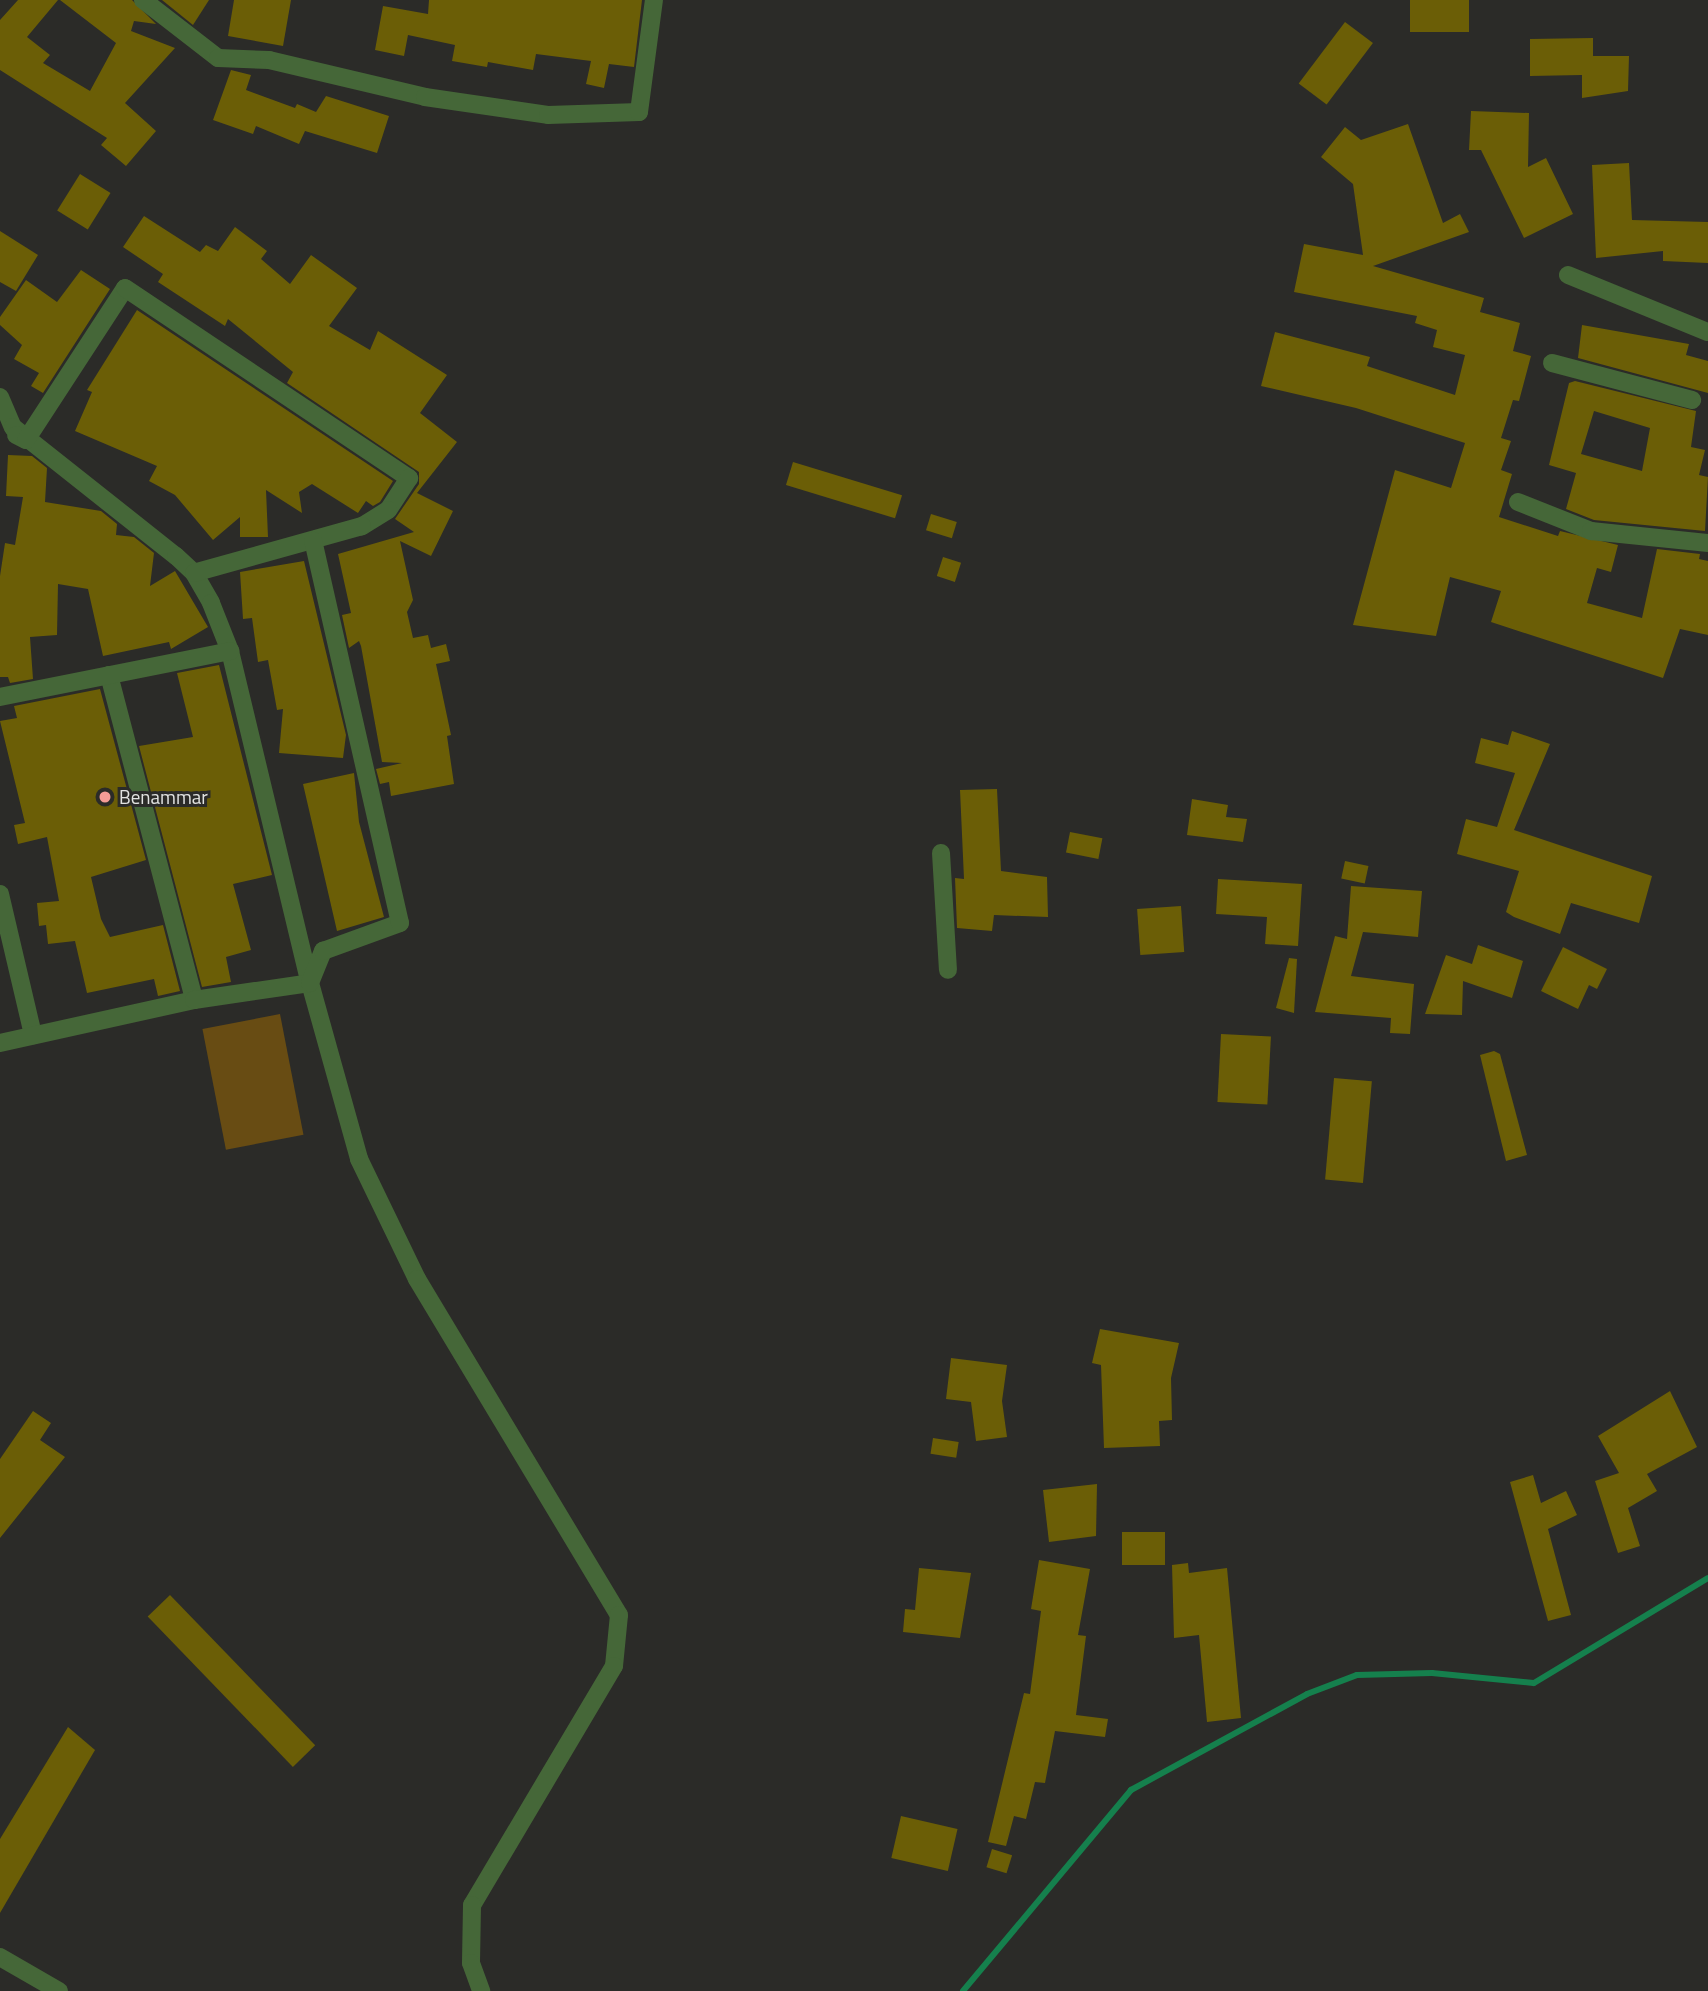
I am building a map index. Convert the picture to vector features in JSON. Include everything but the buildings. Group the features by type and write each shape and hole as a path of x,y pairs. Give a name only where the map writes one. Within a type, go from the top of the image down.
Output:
{"street":[{"path":"143,0 218,58 269,60 425,97 548,114 639,112 654,0"},
{"path":"1567,275 1708,332"},
{"path":"26,440 125,288 409,478 388,510 362,526 194,573"},
{"path":"1552,363 1692,400"},
{"path":"1,398 1,433 26,440"},
{"path":"1,398 13,427 26,440 194,573 230,651 310,983 359,1159 417,1279 619,1615 614,1666 472,1905 471,1964 481,1991"},
{"path":"1518,502 1591,531 1708,543"},
{"path":"310,983 323,951 400,923 313,541"},
{"path":"0,697 230,651"},
{"path":"109,675 194,1000"},
{"path":"941,853 948,970"},
{"path":"0,894 33,1035"},
{"path":"0,1043 194,1000 310,983"},
{"path":"0,1957 59,1991"}],"shaded area":[{"path":"280,1014 303,1135 226,1150 202,1029"}],"waterway":[{"path":"963,1991 1131,1790 1307,1694 1357,1675 1432,1673 1534,1683 1708,1578"}],"place":[{"name":"Benammar","path":"105,797"}]}
